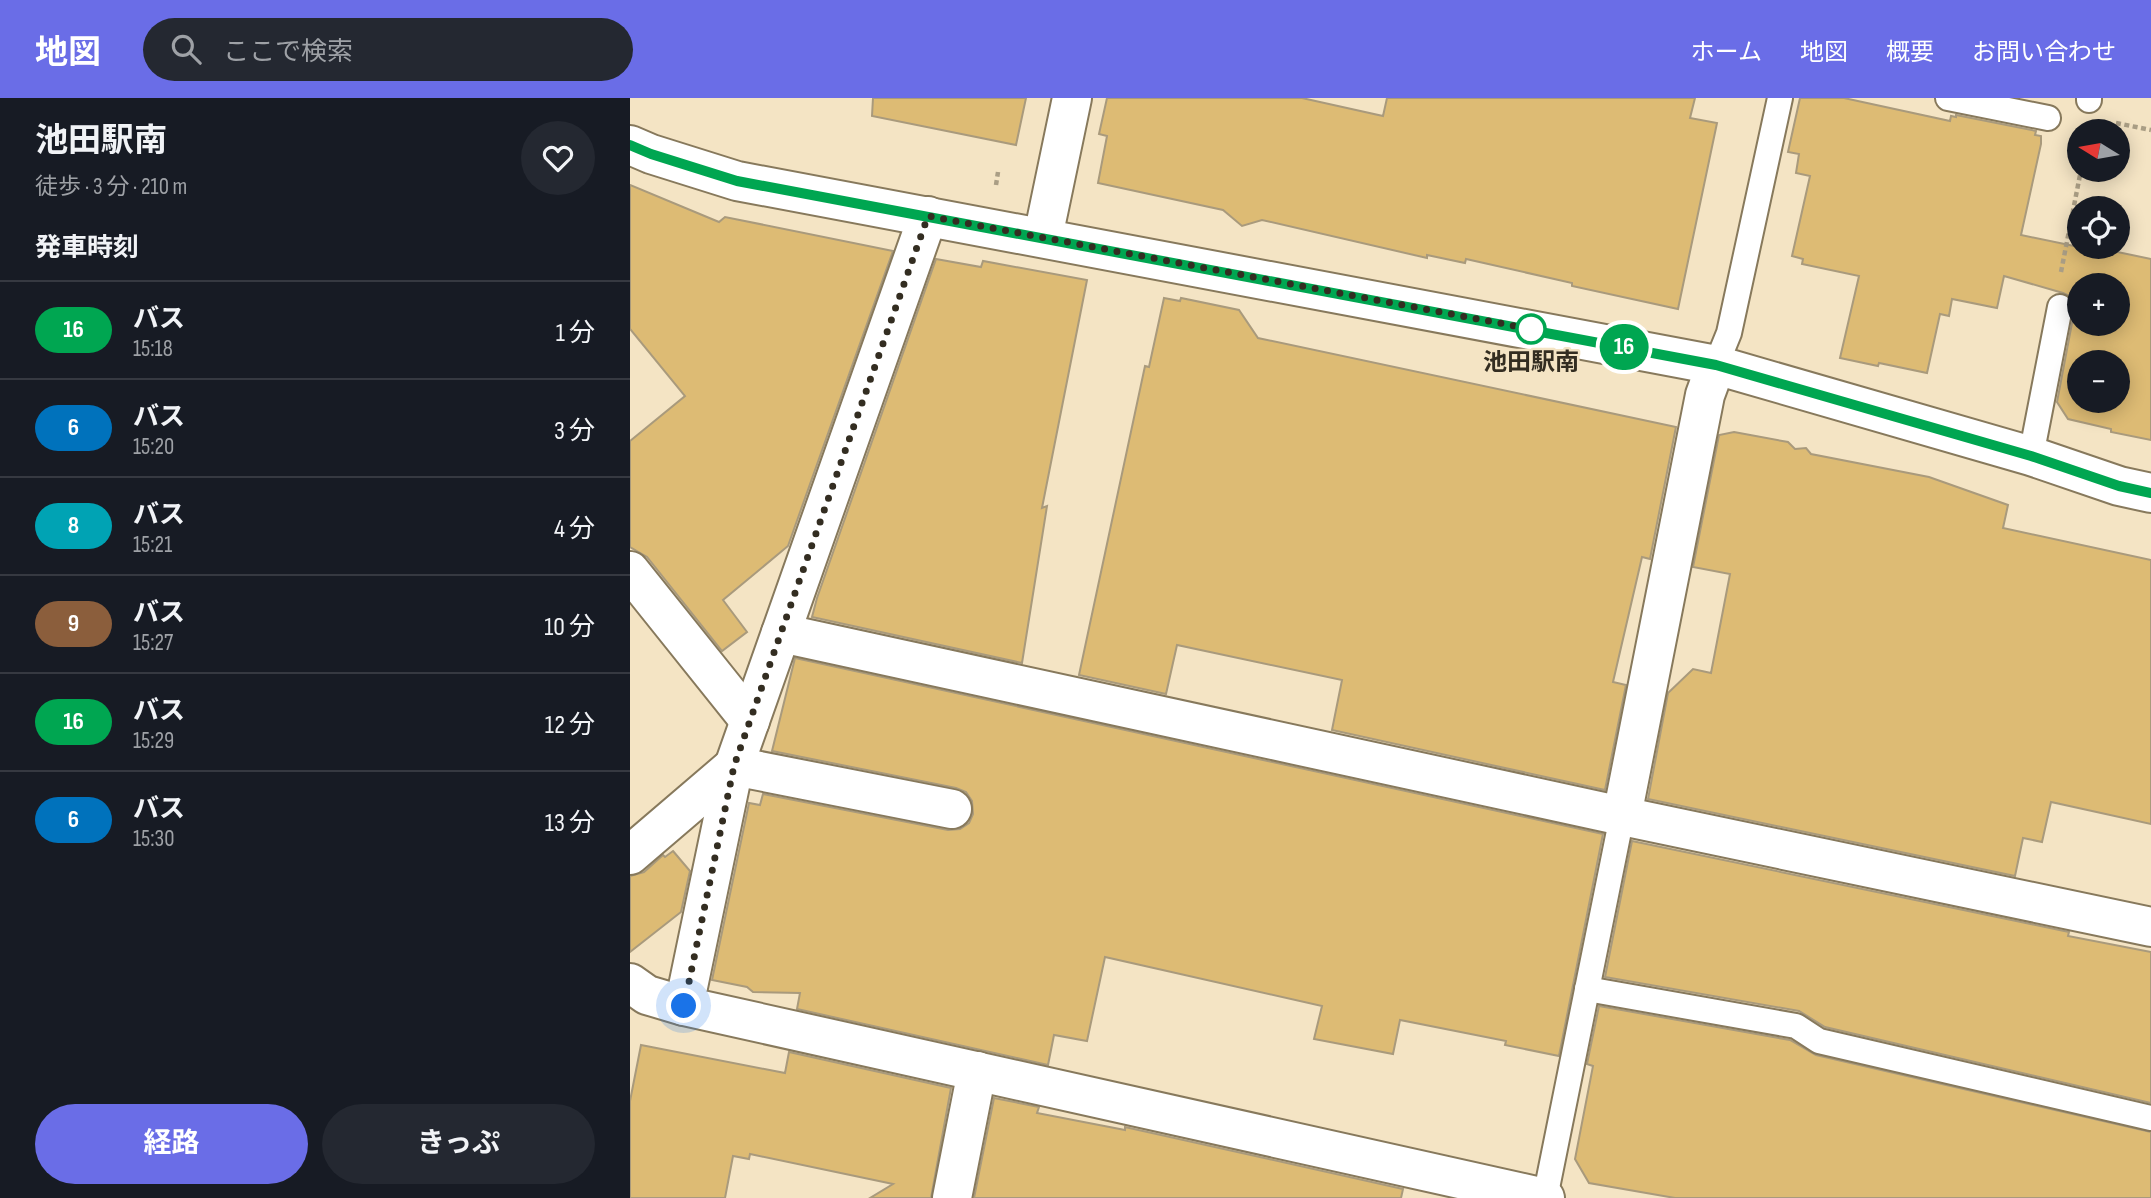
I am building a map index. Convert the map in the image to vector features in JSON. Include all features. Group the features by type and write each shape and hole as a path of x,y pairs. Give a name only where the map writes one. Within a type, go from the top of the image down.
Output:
{"street":[{"path":"1043,237 1072,98"},
{"path":"630,145 737,181 1716,365 2031,456 2119,486 2151,493"},
{"path":"684,1006 734,766 928,216"},
{"path":"1622,816 1705,395 1716,365"},
{"path":"630,571 750,721"},
{"path":"781,633 1622,816 2151,927"},
{"path":"734,766 952,809"},
{"path":"630,855 734,766"},
{"path":"630,983 647,995 684,1006 1545,1198"},
{"path":"952,1198 977,1072"}],"lane":[{"path":"1716,365 1729,333 1780,98"},
{"path":"1948,98 2048,118"},
{"path":"2031,456 2060,307"},
{"path":"1545,1198 1622,816"},
{"path":"1587,989 1796,1026 1819,1041 2151,1118"}],"path":[{"path":"2130,126 2151,130"},
{"path":"2060,307 2059,283 2079,182"}],"building":[{"path":"873,98 1026,98 1016,145 872,116"},
{"path":"1107,98 1302,98 1383,116 1387,98 1695,98 1690,118 1717,123 1678,309 1466,259 1465,263 1427,255 1427,258 1262,220 1242,226 1223,210 1098,183 1107,136 1099,134"},
{"path":"1800,98 1844,98 1950,121 1951,116 1956,115 2036,131 2035,135 2041,136 2041,144 2021,235 2067,245 2067,259 2130,259 2130,255 2151,259 2151,440 2068,419 2057,402 2070,336 2130,336 2130,273 2067,273 2067,295 2004,276 1997,308 1952,299 1949,316 1940,314 1927,373 1840,358 1859,276 1802,264 1803,259 1792,256 1810,176 1796,173 1799,154 1788,152"},
{"path":"630,185 719,222 725,217 893,251 788,546 723,600 747,632 722,651 647,557 630,547 630,441 685,396 630,329"},
{"path":"936,259 981,267 983,261 1087,280 1042,508 1047,506 1022,663 812,617"},
{"path":"1164,298 1180,301 1181,298 1239,310 1258,338 1676,427 1650,559 1642,557 1613,682 1626,685 1605,790 1332,730 1342,680 1177,645 1166,694 1079,675 1145,366 1149,367"},
{"path":"1734,432 1788,442 1795,449 1806,448 1811,454 1929,477 2008,505 2003,528 2151,560 2151,824 2051,802 2042,842 2023,838 2015,876 1648,799 1668,693 1693,669 1711,673 1730,574 1693,567 1719,435"},
{"path":"795,658 1603,834 1559,1056 1505,1045 1506,1041 1400,1020 1393,1054 1314,1039 1322,1006 1105,957 1087,1041 1054,1035 1048,1065 797,1009 800,993 753,992 747,987 712,980 749,803 760,805 763,794 948,830 960,829 969,823 973,814 972,801 966,792 956,788 772,751"},
{"path":"1632,841 2069,932 2068,936 2151,952 2151,1103 1825,1027 1799,1011 1605,977"},
{"path":"673,851 690,871 681,912 630,952 630,876 644,872 663,855 665,857"},
{"path":"1599,1006 1790,1040 1816,1055 2151,1132 2151,1198 1675,1198 1589,1183 1575,1159 1593,1066 1587,1064"},
{"path":"641,1045 785,1073 789,1052 951,1088 931,1198 870,1198 893,1184 750,1154 749,1159 733,1156 725,1198 630,1198 630,1101"},
{"path":"994,1098 1039,1107 1037,1113 1125,1130 1125,1127 1403,1189 1401,1198 974,1198"}],"bus line":[{"name":"16","path":"630,145 737,181 1716,365 2031,456 2119,486 2151,493"}],"place":[{"name":"池田駅南","path":"1531,329"}],"route":[{"path":"684,1006 734,766 928,216 1531,329"}]}
